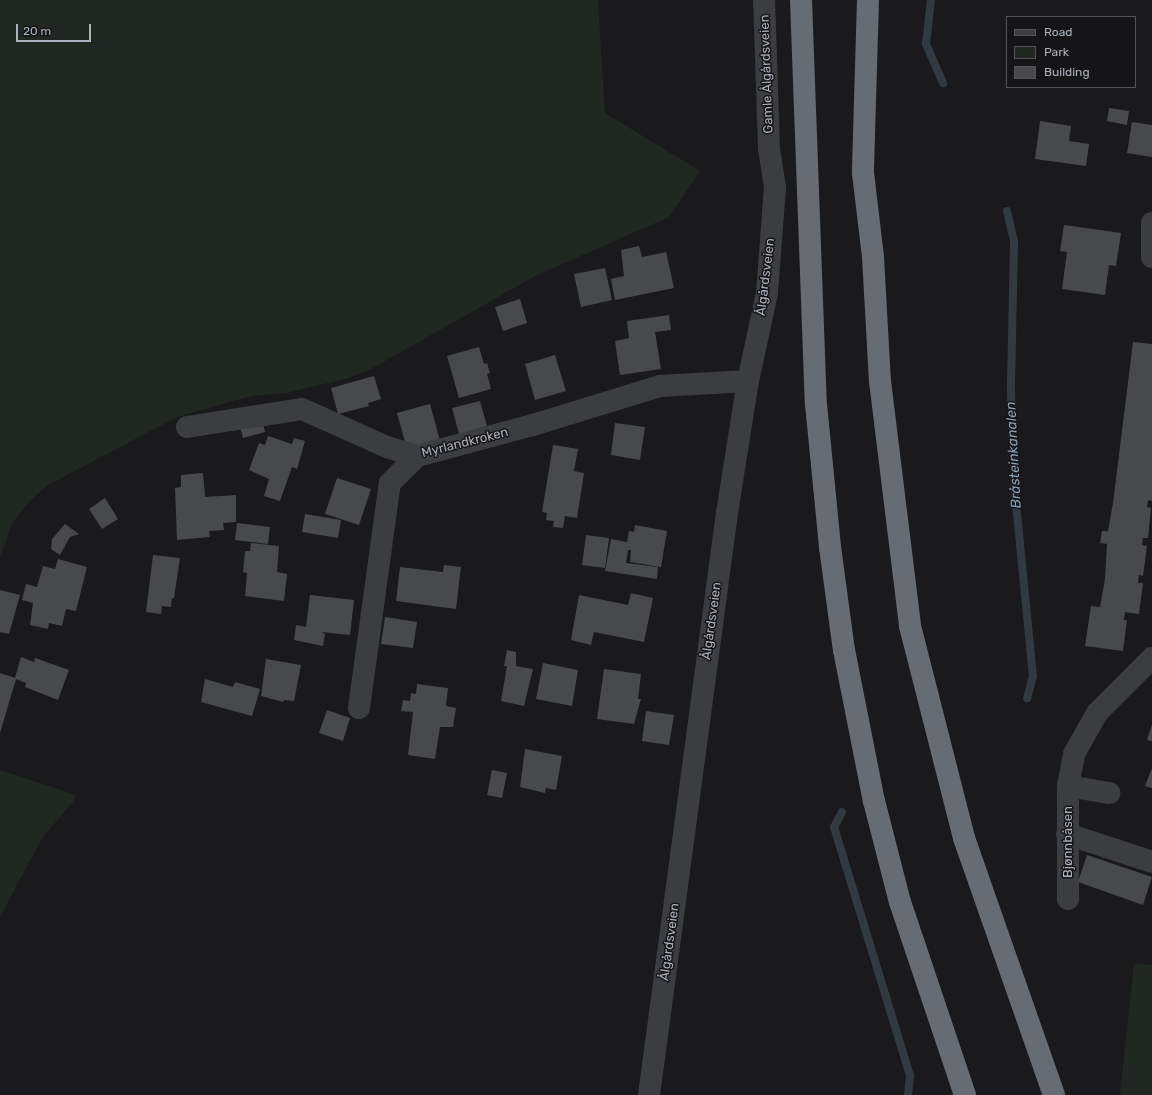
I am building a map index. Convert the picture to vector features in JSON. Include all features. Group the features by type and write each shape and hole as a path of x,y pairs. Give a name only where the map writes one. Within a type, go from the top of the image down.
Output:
{"highway":[{"path":"801,0 816,404 830,547 844,650 874,800 900,902 965,1095"},
{"path":"868,0 863,173 872,257 880,381 910,626 964,838 1054,1095"}],"street":[{"name":"Gamle Ålgårdsveien","path":"764,0 769,148"},
{"name":"Ålgårdsveien","path":"650,1095 726,514 748,381 767,293 774,187 769,148"},
{"path":"1152,223 1152,257"},
{"name":"Myrlandkroken","path":"187,427 302,409 387,446 417,456 533,425 660,386 748,381"},
{"path":"359,708 390,483 417,456"},
{"name":"Bjønnbåsen","path":"1068,899 1068,786 1074,754 1084,733 1097,713 1152,658"},
{"name":"Bjønnbåsen","path":"1068,786 1109,793"},
{"path":"1067,834 1152,862"}],"green space":[{"path":"0,0 598,0 605,113 700,171 669,217 535,276 371,369 345,379 285,393 251,396 177,417 48,485 30,501 13,522 0,557"},
{"path":"0,770 76,795 73,802 42,838 0,917"},
{"path":"1134,963 1152,965 1152,1095 1120,1095"}],"building":[{"path":"1109,108 1129,111 1127,125 1107,121"},
{"path":"1040,121 1071,126 1069,141 1089,144 1086,166 1035,159"},
{"path":"1132,122 1152,125 1152,157 1127,153"},
{"path":"1064,225 1121,233 1116,266 1109,265 1105,295 1062,289 1067,252 1060,251"},
{"path":"639,246 642,257 666,252 674,288 615,300 611,279 624,276 621,250"},
{"path":"605,268 612,300 581,307 574,274"},
{"path":"520,299 527,323 503,331 495,307"},
{"path":"669,315 671,330 655,332 661,369 620,375 615,341 629,338 627,321"},
{"path":"1133,342 1152,344 1152,501 1148,500 1147,507 1151,508 1148,538 1143,538 1142,545 1147,546 1143,576 1139,575 1138,583 1143,583 1139,614 1125,612 1124,620 1127,620 1123,651 1085,646 1091,606 1100,607 1105,579 1107,544 1100,543 1102,531 1108,531 1113,503"},
{"path":"479,347 484,364 487,363 490,373 487,374 491,389 459,398 447,356"},
{"path":"555,355 566,391 535,400 525,364"},
{"path":"374,376 381,399 368,403 369,406 338,414 331,388"},
{"path":"480,401 487,426 459,434 452,408"},
{"path":"430,404 440,441 407,449 397,413"},
{"path":"261,416 265,432 243,438 239,422"},
{"path":"615,423 645,427 640,460 611,455"},
{"path":"268,436 292,444 294,438 305,441 297,469 292,467 280,501 264,496 269,479 249,470 259,443 265,445"},
{"path":"553,445 578,449 574,471 584,473 577,518 565,516 563,528 553,527 554,521 546,520 547,513 542,512"},
{"path":"203,473 205,497 236,495 236,522 223,523 224,530 209,531 210,537 177,540 175,488 181,487 181,475"},
{"path":"337,478 371,489 359,525 325,514"},
{"path":"105,498 118,519 102,529 89,509"},
{"path":"305,514 341,520 338,538 302,532"},
{"path":"237,523 270,527 268,544 235,540"},
{"path":"65,524 79,534 70,537 60,555 51,549 52,539"},
{"path":"635,525 667,531 661,567 630,562 631,550 628,550 626,563 658,567 657,579 605,571 611,539 627,542 629,531 634,532"},
{"path":"586,535 609,538 605,568 582,565"},
{"path":"251,543 279,546 277,572 287,574 284,601 245,596 247,573 243,572 245,551 250,551"},
{"path":"153,555 180,558 174,598 172,598 171,607 162,606 161,614 146,612"},
{"path":"58,559 87,567 76,611 66,609 62,626 49,623 48,629 30,625 33,603 22,600 26,584 37,587 43,566 55,569"},
{"path":"444,565 461,567 456,609 396,601 400,567 443,572"},
{"path":"0,590 20,595 9,634 0,632"},
{"path":"631,593 653,598 644,642 594,632 591,645 571,640 579,595 628,605"},
{"path":"310,595 354,600 350,635 322,632 325,634 323,646 294,640 296,625 306,627"},
{"path":"385,617 417,622 413,648 381,644"},
{"path":"507,650 516,652 516,666 533,669 524,706 501,701 507,666 504,666"},
{"path":"21,657 34,662 35,658 69,670 58,700 25,687 26,683 16,679 0,733 0,673 15,678"},
{"path":"266,659 301,665 294,701 284,700 283,702 261,696"},
{"path":"543,663 578,670 572,706 536,699"},
{"path":"604,669 641,674 638,699 641,699 634,724 597,719"},
{"path":"205,679 233,687 235,682 260,689 252,716 201,702"},
{"path":"417,684 448,688 446,706 456,708 453,727 440,727 435,759 408,755 413,712 401,711 403,700 410,701 411,693 416,694"},
{"path":"327,710 350,718 343,741 319,733"},
{"path":"646,711 674,715 669,745 642,741"},
{"path":"1152,725 1152,741 1147,740"},
{"path":"525,749 562,756 556,790 546,788 545,793 520,787"},
{"path":"1152,768 1152,788 1145,786"},
{"path":"492,770 507,773 502,798 487,795"},
{"path":"1087,855 1152,877 1143,905 1078,882"}],"waterway":[{"name":"Bråsteinkanalen","path":"931,0 926,44 943,83"},
{"name":"Bråsteinkanalen","path":"1007,211 1014,242 1011,391 1015,493 1033,676 1027,698"},
{"path":"842,812 834,827 910,1076 908,1095"}]}
